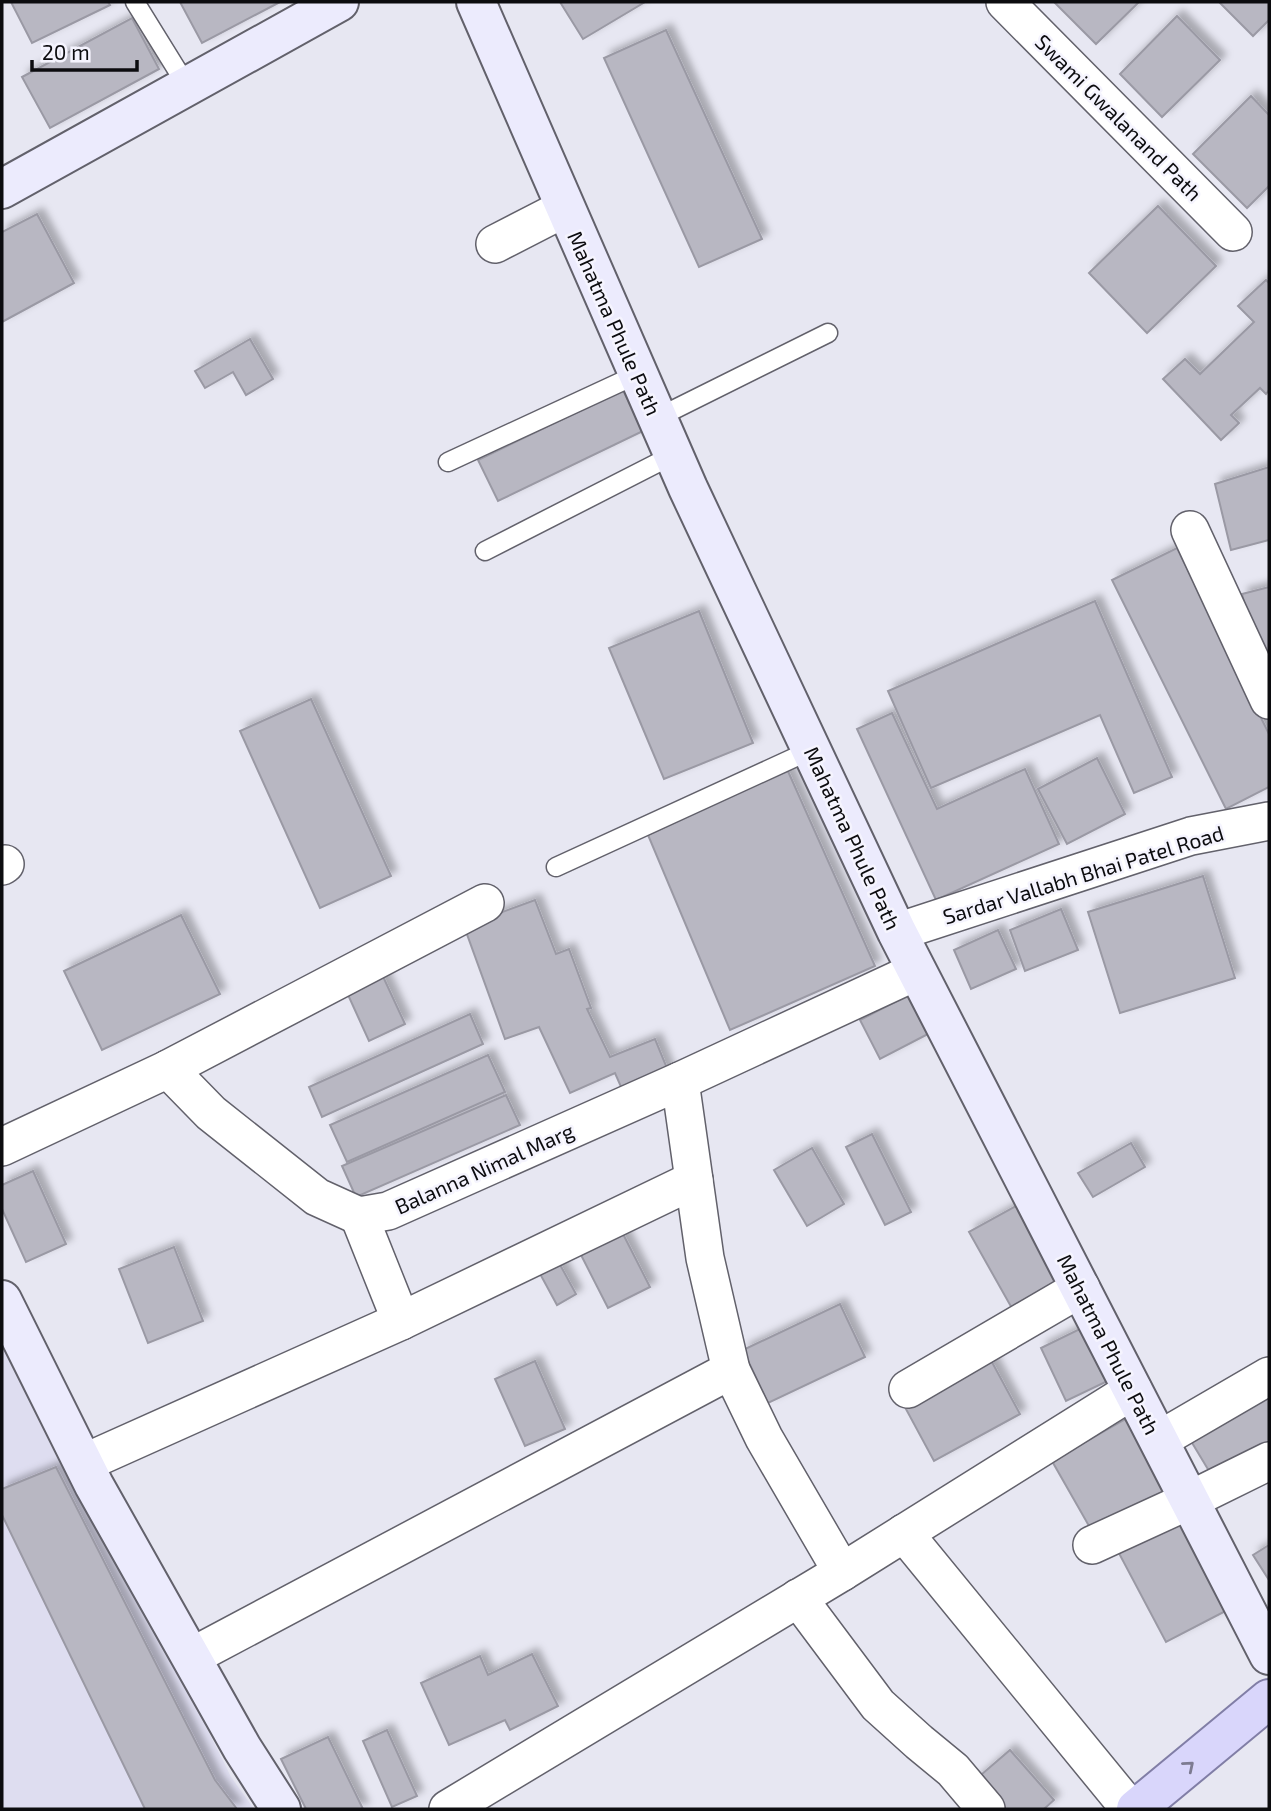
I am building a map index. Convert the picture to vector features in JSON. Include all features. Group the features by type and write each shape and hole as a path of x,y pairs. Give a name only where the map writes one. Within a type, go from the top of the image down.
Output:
{"main road":[{"path":"2,189 339,2"},
{"name":"Mahatma Phule Path","path":"475,2 673,455 897,932 1269,1655"},
{"path":"2,1301 94,1485 243,1748 281,1809"},
{"path":"1136,1809 1269,1699"}],"street":[{"name":"Swami Gwalanand Path","path":"1005,2 1233,232"},
{"path":"495,244 565,208"},
{"path":"1190,530 1269,700"},
{"name":"Sardar Vallabh Bhai Patel Road","path":"897,932 1191,836 1269,821"},
{"path":"2,1147 168,1069 485,903"},
{"name":"Balanna Nimal Marg","path":"359,1216 388,1211 680,1081 917,971"},
{"path":"168,1069 211,1113 317,1197 359,1216 401,1321"},
{"path":"680,1081 705,1258 732,1370 764,1438 842,1572"},
{"path":"84,1463 401,1321 694,1180"},
{"path":"908,1389 1080,1288"},
{"path":"191,1657 732,1370"},
{"path":"1159,1440 1269,1376"},
{"path":"448,1809 842,1572 1133,1390"},
{"path":"1092,1545 1269,1461"},
{"path":"904,1533 1130,1809"},
{"path":"798,1598 878,1704 953,1770 986,1809"}],"lane":[{"path":"135,2 187,86"},
{"path":"657,418 828,333"},
{"path":"447,462 638,374"},
{"path":"485,551 673,455"},
{"path":"556,867 811,750"}],"shaded area":[{"path":"2,1316 231,1777 254,1809 2,1809"}],"building":[{"path":"11,2 108,2 110,5 32,43"},
{"path":"180,2 280,2 202,43"},
{"path":"560,2 645,2 583,39"},
{"path":"1054,2 1139,2 1096,44"},
{"path":"1219,2 1269,2 1269,20 1253,36"},
{"path":"1177,16 1220,60 1162,117 1120,74"},
{"path":"132,18 159,69 50,128 22,77"},
{"path":"666,30 762,239 699,267 604,58"},
{"path":"1251,96 1269,115 1269,186 1247,208 1193,154"},
{"path":"1158,206 1216,266 1147,333 1089,273"},
{"path":"37,214 74,283 2,322 2,232"},
{"path":"1266,280 1269,283 1269,390 1266,394 1260,388 1231,415 1239,423 1221,440 1163,379 1185,359 1200,374 1254,322 1238,306"},
{"path":"250,339 273,379 246,395 233,372 205,388 195,371"},
{"path":"623,390 643,431 498,501 478,460"},
{"path":"1269,467 1269,540 1231,550 1215,484"},
{"path":"1177,548 1269,734 1269,787 1226,809 1112,580"},
{"path":"1269,587 1269,661 1260,664 1242,594"},
{"path":"1095,601 1172,777 1134,793 1100,715 931,788 888,691"},
{"path":"699,611 753,743 664,779 609,648"},
{"path":"311,699 391,876 320,908 240,731"},
{"path":"892,713 937,809 1025,769 1059,844 936,900 857,729"},
{"path":"1097,758 1125,814 1067,844 1038,789"},
{"path":"787,769 875,966 730,1030 648,835"},
{"path":"1203,876 1235,978 1120,1013 1088,912"},
{"path":"535,900 556,954 569,949 591,1008 587,1009 610,1057 655,1039 671,1078 625,1096 615,1073 570,1093 539,1027 505,1039 464,926"},
{"path":"1061,909 1078,950 1025,971 1010,930"},
{"path":"181,915 220,994 102,1050 64,971"},
{"path":"998,930 1016,969 971,989 954,950"},
{"path":"380,970 405,1024 369,1041 344,986"},
{"path":"908,995 928,1034 880,1059 860,1020"},
{"path":"470,1014 483,1044 322,1117 309,1087"},
{"path":"488,1055 505,1092 347,1162 330,1125"},
{"path":"506,1095 520,1125 356,1197 342,1166"},
{"path":"872,1134 911,1212 885,1225 846,1147"},
{"path":"1131,1143 1145,1167 1093,1197 1078,1173"},
{"path":"812,1148 844,1204 807,1226 774,1170"},
{"path":"33,1171 66,1244 26,1262 2,1209 2,1185"},
{"path":"1025,1201 1073,1289 1018,1319 969,1232"},
{"path":"622,1232 650,1287 608,1308 580,1253"},
{"path":"174,1247 203,1321 148,1343 119,1269"},
{"path":"558,1261 576,1294 557,1305 539,1272"},
{"path":"840,1304 865,1357 768,1403 743,1350"},
{"path":"1092,1323 1118,1376 1066,1401 1041,1348"},
{"path":"986,1351 1020,1414 934,1461 900,1398"},
{"path":"535,1361 565,1429 525,1446 495,1379"},
{"path":"1269,1388 1269,1442 1212,1476 1188,1436"},
{"path":"1131,1416 1172,1489 1093,1533 1052,1461"},
{"path":"56,1467 215,1780 237,1809 145,1809 2,1515 2,1489"},
{"path":"1189,1503 1241,1603 1166,1642 1113,1542"},
{"path":"1269,1545 1269,1580 1253,1555"},
{"path":"532,1654 558,1706 510,1730 505,1720 449,1745 421,1683 480,1656 488,1675"},
{"path":"387,1730 417,1796 392,1807 363,1741"},
{"path":"328,1737 363,1809 306,1809 281,1759"},
{"path":"1010,1750 1054,1800 1044,1809 1000,1809 975,1780"}]}
